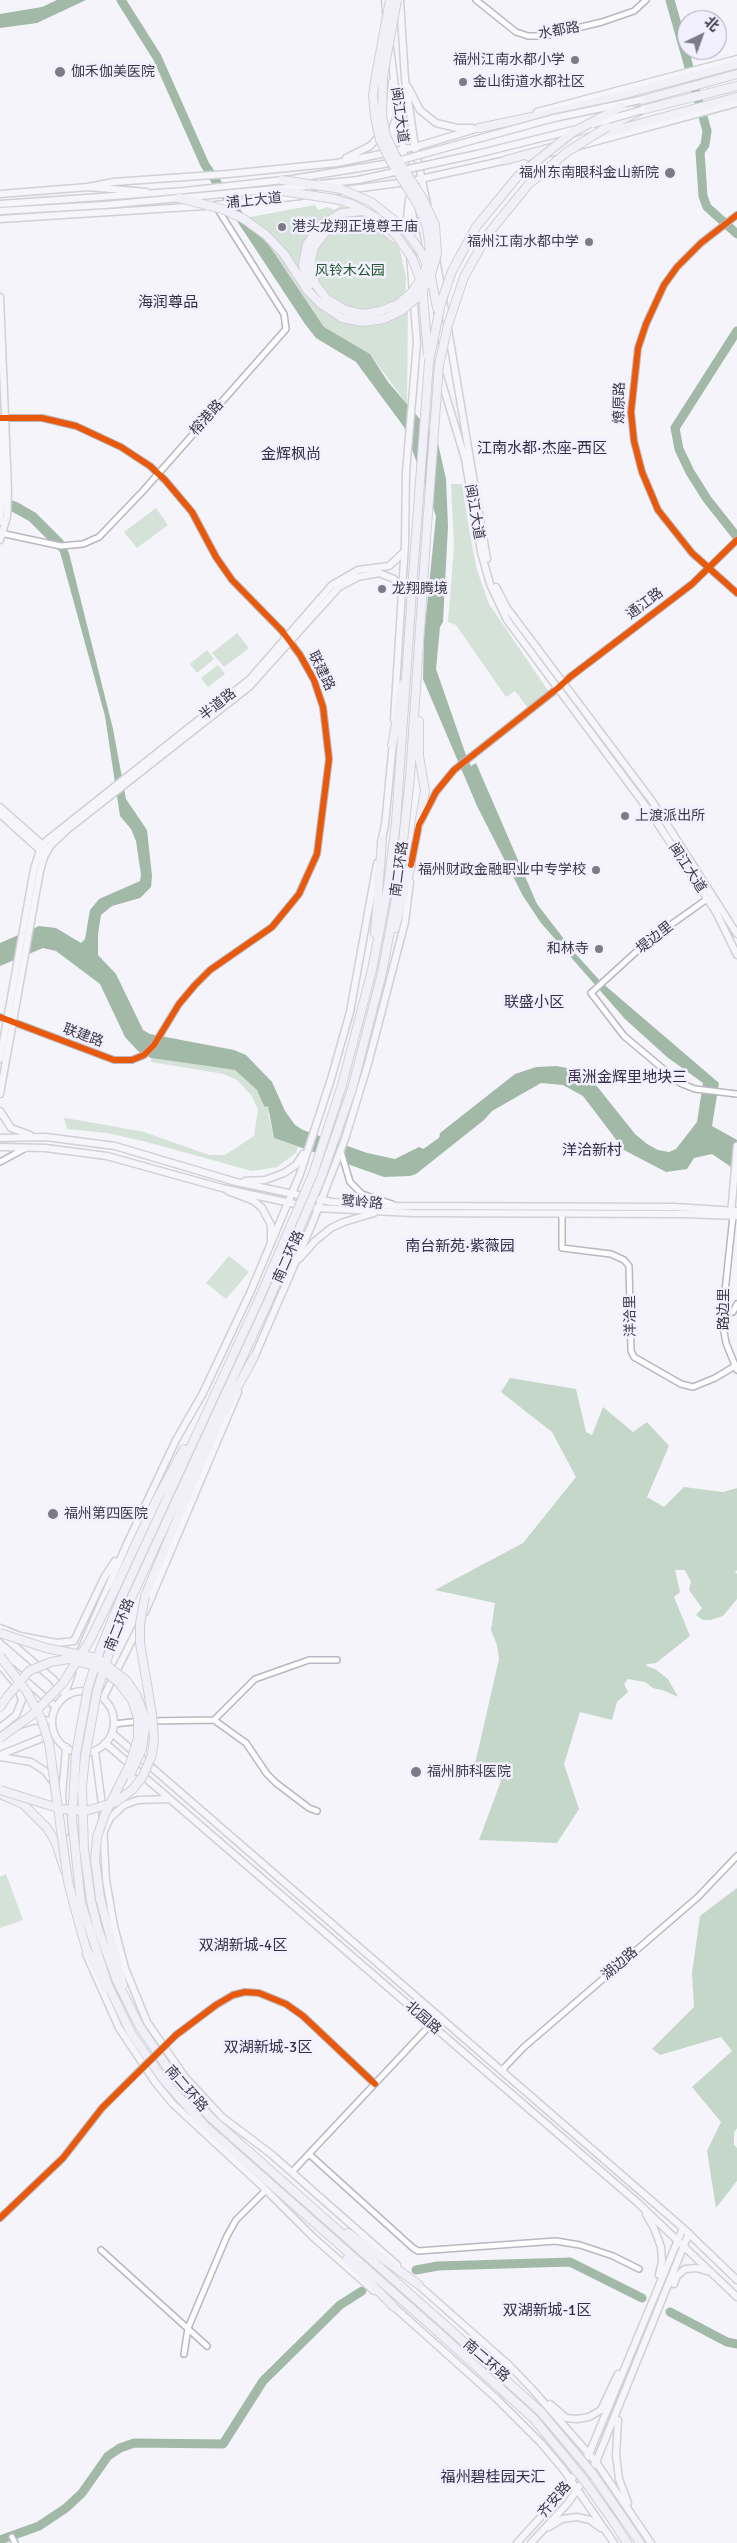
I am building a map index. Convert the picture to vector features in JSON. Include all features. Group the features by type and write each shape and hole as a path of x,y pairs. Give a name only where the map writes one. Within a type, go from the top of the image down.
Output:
{"highway":[{"path":"390,0 373,96 374,117 380,140 390,160 417,203 427,227 430,252 424,274 412,292 398,304 381,312 363,314 345,310 327,299 315,284 310,265 314,247 326,231 344,220 363,221 383,229 408,249"},
{"path":"179,198 222,209 244,219 266,235 284,254 308,291 321,304 342,318 363,322 384,319 401,311 418,297 430,278 437,254 435,225 423,199 396,157 386,136 382,116 383,76 398,0"},
{"path":"479,128 566,110 737,64"},
{"path":"429,362 441,303 452,271 476,227 518,176 558,142 598,118 640,100 737,74"},
{"path":"439,365 450,316 464,277 480,247 508,208 528,185 566,152 606,128 642,110 737,86"},
{"path":"506,160 737,97"},
{"path":"282,180 322,185 356,194 384,210 404,228 421,252 432,280 438,316 439,365"},
{"path":"275,190 335,199 352,204 377,218 408,249 422,284 429,362"},
{"path":"321,304 309,287 303,265 307,244 322,224 342,213 365,211 387,218 404,228"},
{"name":"南二环路","path":"429,362 396,822 388,886 372,970 342,1085 313,1174 260,1297 122,1596 100,1650 88,1688 76,1754 72,1819 78,1904 94,1966 146,2056 182,2102 204,2125 309,2220 437,2331 534,2419 584,2480 628,2543"},
{"name":"南二环路","path":"439,365 406,824 398,888 382,973 352,1089 322,1178 268,1302 130,1601 108,1653 97,1691 85,1757 82,1787 84,1849 91,1901 107,1956 128,2004 154,2050 190,2095 212,2118 317,2212 513,2384 567,2441 592,2473 640,2543"},
{"path":"392,745 407,665"},
{"path":"418,667 419,756 425,790 419,825"},
{"path":"372,970 382,840"},
{"path":"382,973 411,866"},
{"path":"216,1426 254,1357"},
{"path":"0,1792 62,1809 86,1810 116,1802 133,1789 143,1776 152,1755 154,1739 152,1714 140,1643 140,1624 145,1596 216,1426 227,1391"},
{"path":"0,1738 32,1715 63,1683 90,1640 157,1499 212,1400"},
{"path":"0,1633 46,1648 97,1658 120,1674 132,1688 144,1712 146,1721 145,1739 135,1765 114,1796"},
{"path":"0,1657 27,1692 41,1718 50,1743 68,1881"},
{"path":"0,1707 24,1675 51,1662 76,1660 95,1666 113,1678 132,1700 139,1728 130,1764 105,1814 97,1837 96,1860 100,1898 128,2004"},
{"path":"0,1792 23,1804 47,1828 56,1843 68,1881 78,1904"},
{"path":"317,2212 419,2285"},
{"path":"309,2220 394,2307"}],"main road":[{"name":"闽江大道","path":"385,0 409,199 414,211 442,384 464,459 481,552 490,584 507,620 650,812 707,899 728,934 737,955"},
{"name":"闽江大道","path":"398,0 405,79 415,147 423,179 486,556 494,583 507,608 652,801 737,934"},
{"path":"0,194 88,187 113,182 228,174 336,163 415,147 737,59"},
{"path":"336,163 370,146 382,132 390,112 393,68"},
{"path":"405,79 420,110 436,123 457,128 479,128"},
{"path":"0,204 154,194 282,180 390,163 554,118 640,100"},
{"name":"浦上大道","path":"0,219 245,203 407,182 506,160 551,154 737,102"},
{"path":"0,211 275,190 358,180 459,158 642,110"},
{"path":"88,187 154,194"},
{"path":"340,191 363,201 385,218 401,234 408,249"},
{"path":"64,1697 85,1690 103,1698 111,1711 114,1724 112,1733 105,1744 95,1751 80,1753 66,1748 54,1733 52,1720 56,1707 64,1697 88,1629 126,1546 176,1440 204,1393 289,1204 314,1132 352,1003 386,824 392,745 405,551 409,434 417,343 415,304 408,249 407,217 409,199"},
{"path":"0,297 3,484 1,535"},
{"path":"415,304 442,384"},
{"path":"1,535 6,524 8,498 2,419"},
{"name":"半道路","path":"289,640 328,588 339,580 362,569 389,566 399,559 405,551"},
{"name":"半道路","path":"37,870 44,850 66,830 249,687 332,592 351,580 366,574 382,573 394,579 401,590"},
{"path":"0,807 44,850"},
{"path":"0,814 44,850"},
{"path":"103,1698 132,1642 186,1511 319,1208 341,1152 368,1064 405,922 411,866"},
{"path":"0,1094 7,1020 26,956 37,870"},
{"path":"0,1059 23,931 37,870"},
{"path":"0,1111 11,1128 23,1133 46,1137"},
{"name":"鹭岭路","path":"0,1138 46,1137 115,1146 236,1182 322,1200 397,1206 674,1207 734,1214"},
{"path":"236,1182 265,1180 284,1173 296,1165 309,1145"},
{"path":"734,1214 737,1146"},
{"name":"鹭岭路","path":"0,1147 28,1147 107,1156 222,1188 289,1204 319,1208 380,1212 734,1214"},
{"path":"222,1188 234,1195 254,1201 262,1208 271,1225 270,1248"},
{"path":"295,1263 331,1228 344,1222 380,1212"},
{"path":"0,1628 20,1636 57,1643 74,1641 104,1578 126,1546"},
{"path":"0,1633 54,1680 64,1697"},
{"path":"0,1657 56,1707"},
{"path":"0,1665 17,1684 22,1700 16,1715 0,1728"},
{"path":"0,1732 32,1721 52,1720"},
{"path":"0,1756 54,1733"},
{"name":"北园路","path":"112,1733 689,2233 737,2280"},
{"name":"北园路","path":"105,1744 638,2203 737,2297"},
{"path":"66,1748 62,1796 73,1912 88,1960 119,2028 155,2082 173,2104 350,2271 394,2307 518,2419 578,2490 614,2543"},
{"path":"95,1751 102,1805 102,1835 106,1880 114,1926 125,1968 147,2022 185,2076 222,2116 292,2172 503,2360 532,2389 596,2462 651,2543"},
{"path":"0,1756 22,1759 38,1766 49,1775 62,1796"},
{"path":"102,1835 110,1818 124,1805 138,1800 169,1799"},
{"path":"638,2203 654,2228 662,2252 661,2268 654,2296"},
{"path":"663,2302 681,2242 683,2228"},
{"path":"532,2389 566,2418 589,2417 601,2410 618,2375 626,2364 654,2296 681,2242 689,2233"},
{"path":"643,2530 624,2495 619,2479 616,2431 620,2406 657,2315 677,2276 685,2269 697,2268 714,2274"},
{"name":"齐安路","path":"516,2543 571,2481 589,2454 626,2364"},
{"name":"齐安路","path":"531,2543 578,2490 596,2462 620,2406"},
{"path":"531,2543 559,2520 569,2517 586,2518 608,2534"}],"street":[{"name":"水都路","path":"476,0 516,32 528,36 544,36 602,22 634,11 646,0"},
{"name":"榕港路","path":"1,535 61,546 91,541 110,527 286,329 284,314 219,205"},
{"name":"燎原路","path":"736,216 706,238 677,267 660,293 638,348 631,405 637,454 654,501 678,538 709,569 737,593"},
{"name":"联建路","path":"2,419 42,418 76,426 121,447 158,474 192,512 220,563 232,580 289,640 318,689 327,729 328,766 315,860 299,894 281,918 261,936 205,974 182,999 154,1045 144,1055 132,1060 114,1060 7,1020"},
{"name":"通江路","path":"411,866 419,825 436,792 459,764 709,569 735,542"},
{"name":"堤边里","path":"707,899 648,941 591,993 630,1042 680,1083 695,1089 737,1094"},
{"path":"0,1162 28,1147"},
{"path":"341,1152 350,1182 362,1194 397,1206"},
{"name":"洋洽里","path":"562,1213 562,1248 611,1254 624,1260 629,1266 631,1351 634,1357 681,1384 693,1387 736,1368"},
{"name":"路边里","path":"734,1214 722,1312 724,1336 736,1368"},
{"path":"733,1312 737,1304"},
{"path":"214,1720 255,1678 309,1660 337,1660"},
{"path":"114,1724 159,1720 214,1720 246,1743 267,1774 276,1783 309,1808 317,1811"},
{"name":"湖边路","path":"502,2070 524,2047 698,1897 737,1856"},
{"path":"0,2218 63,2158 102,2108 176,2035 201,2015 233,1995 245,1992 259,1993 286,2004 303,2016 375,2084"},
{"path":"292,2172 431,2024"},
{"path":"309,2154 418,2251 556,2241 580,2245 605,2253 639,2269"},
{"path":"184,2354 188,2328 236,2220 266,2190"},
{"path":"101,2250 207,2346"},
{"path":"12,2537 15,2543"}],"green space":[{"name":"风铃木公园","path":"315,205 318,210 328,207 334,210 341,206 361,213 376,223 399,247 406,277 405,302 408,303 407,404 370,354 324,327 250,217"},
{"path":"451,484 462,484 477,570 489,604 549,692 528,708 515,691 506,697 456,625 448,622 454,547"},
{"path":"156,508 168,525 137,548 124,532"},
{"path":"237,633 249,648 224,667 212,653"},
{"path":"207,650 214,659 197,673 190,664"},
{"path":"218,665 225,674 208,687 201,678"},
{"path":"151,1058 235,1070 257,1090 265,1106 268,1105 271,1113 268,1113 274,1138 298,1147 296,1153 277,1167 252,1171 143,1141 107,1133 67,1129 64,1118 144,1132 209,1155 225,1155 254,1136 258,1110 252,1096 237,1080 224,1074 151,1062"},
{"path":"229,1256 249,1272 226,1299 206,1283"},
{"path":"6,1874 23,1920 0,1928 0,1877"}],"shaded area":[{"path":"57,0 86,0 37,23 0,28 0,14 42,7"},
{"path":"250,217 324,327 370,354 388,382 437,439 446,479 448,526 443,622 440,627 436,669 467,758 471,766 476,763 537,904 574,952 601,982 719,1083 712,1126 737,1140 737,1171 712,1154 694,1158 687,1169 666,1172 624,1150 583,1096 563,1085 541,1083 492,1111 484,1120 416,1174 384,1177 274,1138 268,1106 265,1107 257,1090 235,1070 151,1058 138,1051 125,1037 100,984 56,951 43,948 0,966 0,943 39,926 56,928 81,943 85,939 90,910 99,899 140,881 141,875 136,841 131,829 120,816 105,716 60,552 29,521 0,505 0,497 17,502 36,513 63,540 69,553 113,729 126,799 147,830 152,876 151,887 140,898 112,906 101,915 98,934 98,955 116,974 143,1030 150,1034 234,1050 246,1055 272,1082 285,1111 295,1125 303,1130 367,1153 395,1159 419,1147 433,1153 438,1149 440,1133 515,1074 536,1067 557,1066 576,1070 592,1080 635,1134 658,1150 669,1152 676,1149 697,1122 703,1083 667,1057 625,1019 541,923 523,896 477,806 423,679 424,636 436,516 404,427 356,362 316,338 305,324 235,218"},
{"path":"510,1378 576,1389 586,1432 592,1435 603,1407 633,1432 647,1422 669,1446 647,1497 664,1507 684,1487 723,1492 737,1488 737,1570 735,1572 737,1574 737,1599 723,1616 703,1620 696,1615 702,1608 689,1590 691,1582 685,1570 675,1570 680,1592 674,1597 690,1636 656,1663 647,1664 646,1666 655,1669 668,1679 678,1697 653,1688 645,1682 628,1679 624,1684 628,1692 617,1702 612,1720 580,1712 564,1764 579,1809 557,1843 479,1840 501,1781 475,1764 499,1659 497,1645 491,1630 495,1603 435,1590 523,1543 576,1477 552,1432 501,1392"},
{"path":"737,1888 737,2128 734,2133 734,2145 737,2148 737,2181 716,2208 707,2151 721,2122 692,2087 732,2051 721,2037 660,2055 652,2049 694,2007 692,1973 700,1916"}],"waterway":[{"path":"121,0 157,57 205,165 242,220"},
{"path":"670,0 707,131 705,145 700,152 703,196 707,207 737,234"},
{"path":"737,331 675,428 679,449 690,472 707,499 737,537"},
{"path":"420,1157 448,1137"},
{"path":"416,2270 438,2266 570,2262 642,2298"},
{"path":"0,2540 39,2526 66,2508 82,2493 108,2456 120,2448 134,2443 223,2444 263,2381 340,2305 362,2291"},
{"path":"670,2312 727,2342 737,2344"}],"cycle path":[{"path":"737,215 701,243 677,267 664,285 646,324 638,348 631,412 634,441 642,472 658,510 692,553 737,593"},
{"path":"0,418 42,418 76,426 121,447 150,466 165,480 192,512 216,557 232,580 282,631 300,655 314,680 323,707 329,759 317,854 299,894 272,927 210,970 195,985 179,1004 154,1045 144,1055 132,1060 114,1060 0,1017"},
{"path":"411,865 419,825 436,792 454,770 570,677 692,584 737,540"},
{"path":"0,2218 63,2158 102,2108 176,2035 216,2005 233,1995 245,1992 259,1993 286,2004 303,2016 375,2084"}],"place":[{"name":"福州江南水都小学","path":"575,60"},
{"name":"伽禾伽美医院","path":"60,72"},
{"name":"金山街道水都社区","path":"463,82"},
{"name":"福州东南眼科金山新院","path":"670,173"},
{"name":"港头龙翔正境尊王庙","path":"282,227"},
{"name":"福州江南水都中学","path":"589,242"},
{"name":"龙翔腾境","path":"382,589"},
{"name":"上渡派出所","path":"625,816"},
{"name":"福州财政金融职业中专学校","path":"596,870"},
{"name":"和林寺","path":"599,949"},
{"name":"福州第四医院","path":"53,1514"},
{"name":"福州肺科医院","path":"416,1772"}],"district":[{"name":"海润尊品","path":"168,303"},
{"name":"江南水都·杰座-西区","path":"542,449"},
{"name":"金辉枫尚","path":"291,455"},
{"name":"联盛小区","path":"534,1003"},
{"name":"禹洲金辉里地块三","path":"627,1078"},
{"name":"洋洽新村","path":"592,1151"},
{"name":"南台新苑·紫薇园","path":"460,1247"},
{"name":"双湖新城-4区","path":"243,1946"},
{"name":"双湖新城-3区","path":"268,2048"},
{"name":"双湖新城-1区","path":"547,2311"},
{"name":"福州碧桂园天汇","path":"493,2478"}]}
